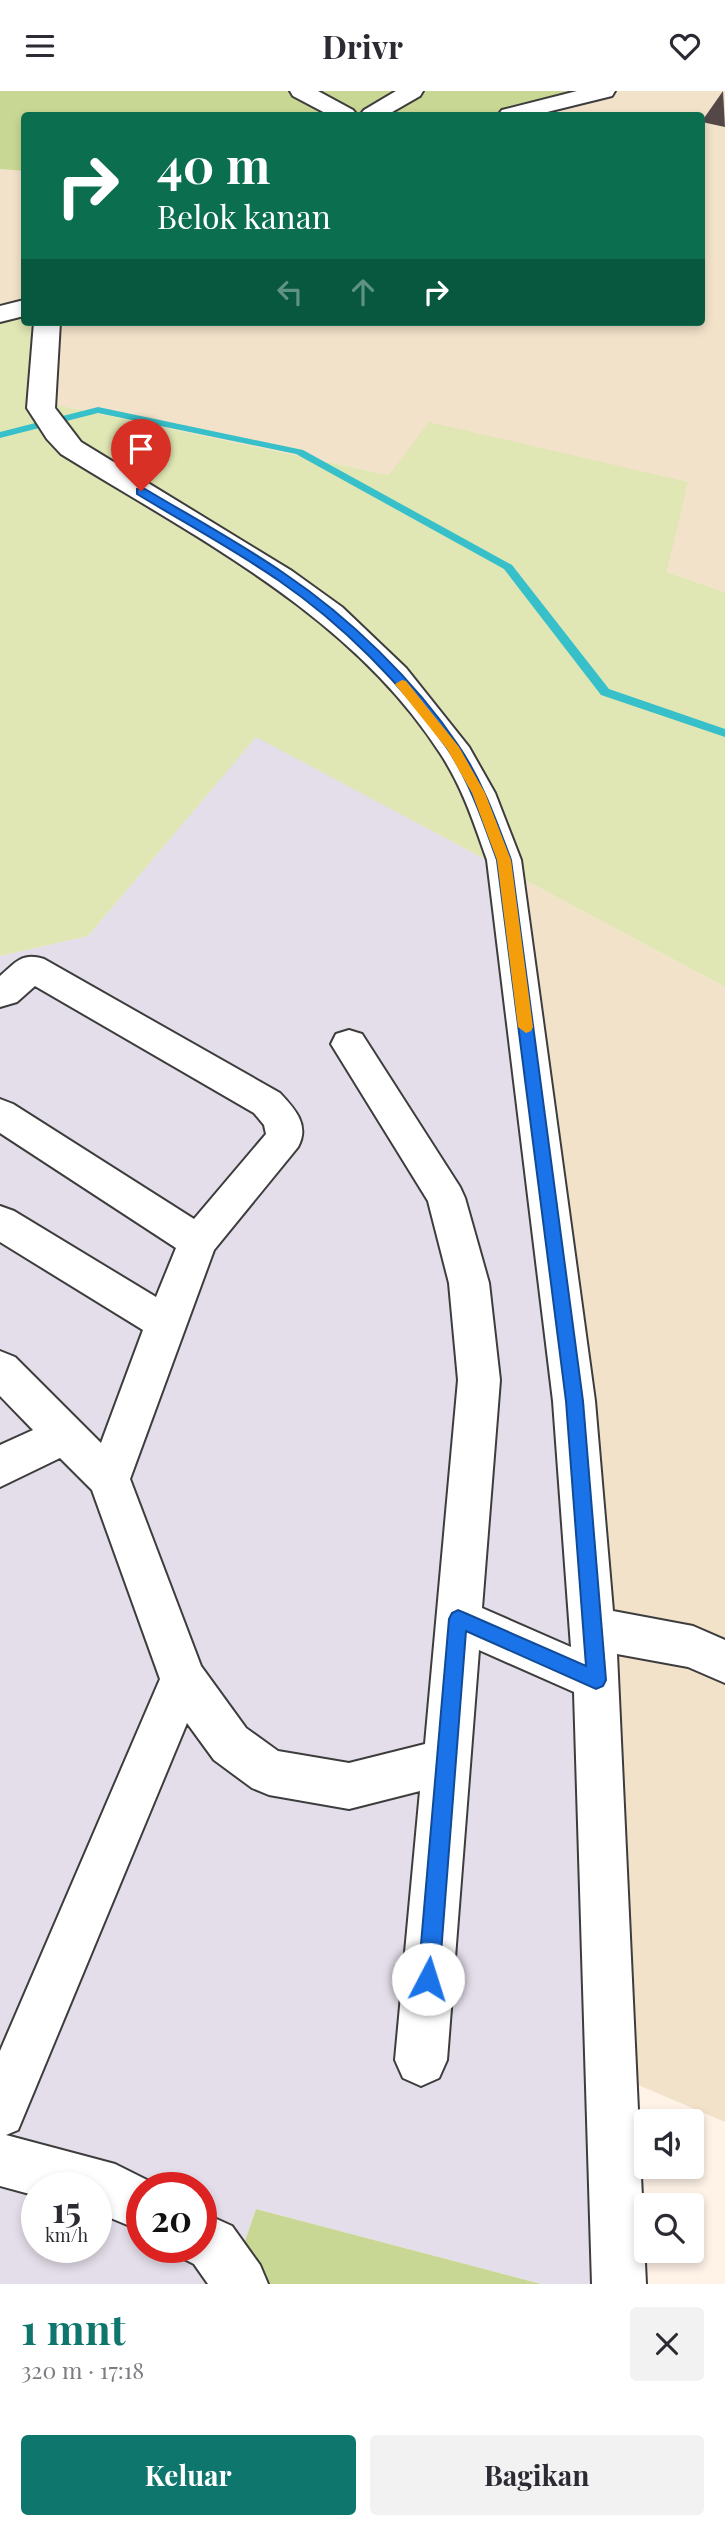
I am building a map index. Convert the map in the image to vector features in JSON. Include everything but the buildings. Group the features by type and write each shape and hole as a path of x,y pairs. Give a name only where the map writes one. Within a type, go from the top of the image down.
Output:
{"street":[{"path":"301,91 340,112"},
{"path":"377,112 412,91"},
{"path":"522,112 604,91"},
{"path":"0,314 21,309"},
{"path":"47,326 49,421 71,448 281,577 331,614 395,675 453,747 479,793 504,860 574,1401 596,1680 619,2284"},
{"path":"0,994 32,968 267,1103 282,1120 285,1137 198,1242 109,1479"},
{"path":"349,1044 446,1198 469,1283 479,1380 421,2060"},
{"path":"3,1120 198,1242"},
{"path":"0,1222 166,1323"},
{"path":"0,1369 109,1479 183,1679 230,1744 269,1772 349,1786 448,1761"},
{"path":"0,1468 6,1462 66,1435"},
{"path":"458,1619 596,1680"},
{"path":"592,1628 693,1647 725,1662"},
{"path":"0,2112 183,1679"},
{"path":"0,2159 116,2190 126,2196"},
{"path":"217,2251 241,2284"}],"shaded area":[{"path":"571,91 725,91 725,592 667,572 687,481 389,475 47,403 43,326 705,326 705,112 539,112"},
{"path":"0,169 21,171 21,304 0,308"},
{"path":"256,736 526,881 608,2284 541,2284 256,2209 230,2284 0,2284 0,956 88,936"},
{"path":"526,881 725,987 725,2122 704,2113 704,2109 695,2109 596,2067"}],"green space":[{"path":"0,91 571,91 539,112 21,112 21,171 0,169"},
{"path":"21,304 21,326 43,326 48,403 389,475 429,422 688,482 667,572 725,592 725,987 256,737 88,936 0,956 0,308"},
{"path":"256,2209 541,2284 230,2284"}],"waterway":[{"path":"0,435 98,410 299,452 508,567 605,692 725,733"}],"slow traffic":[{"path":"402,684 453,747 479,793 504,860 526,1027"}],"route":[{"path":"141,491 281,577 331,614 395,675 453,747 479,793 504,860 574,1401 596,1680 458,1619 428,1979"}]}
